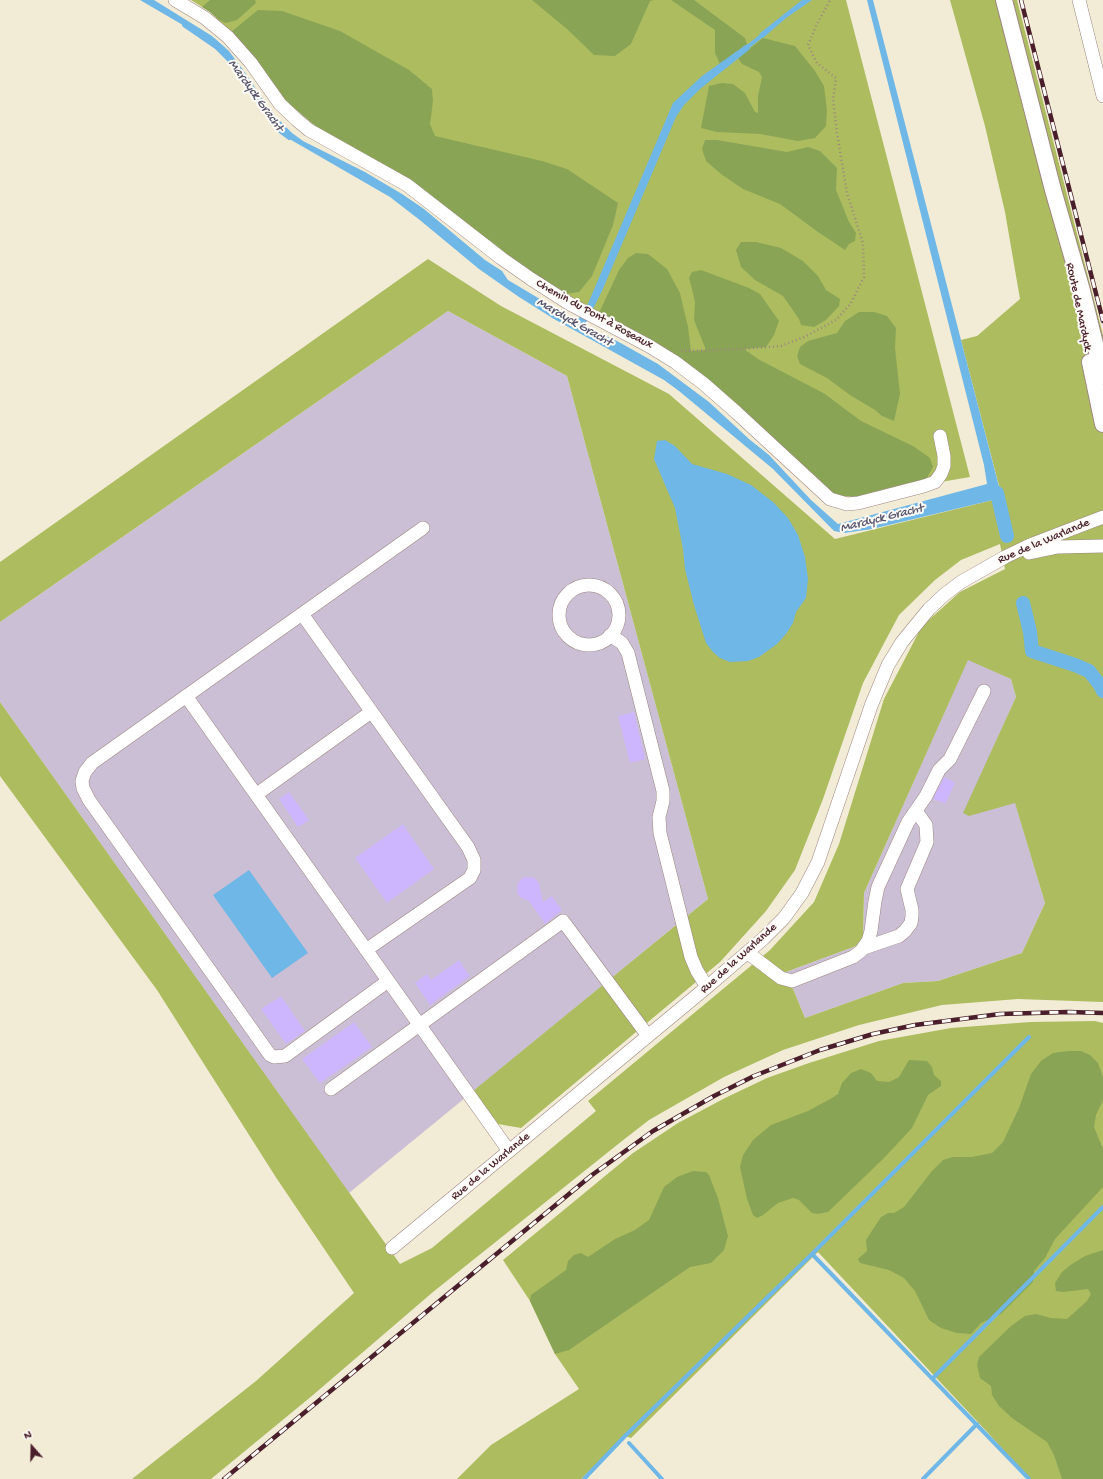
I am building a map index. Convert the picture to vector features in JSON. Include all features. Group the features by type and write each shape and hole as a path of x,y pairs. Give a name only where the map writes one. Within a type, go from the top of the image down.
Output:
{"main road":[{"name":"Route de Mardyck","path":"1004,0 1103,376"},
{"name":"Route de Mardyck","path":"1053,190 1103,424"}],"street":[{"name":"Chemin du Pont à Roseaux","path":"175,0 205,18 228,37 248,60 280,104 309,130 407,185 530,279 675,362 704,384 737,413 830,499 841,503 858,503 935,482 941,474 944,466 944,456 940,436"},
{"path":"1078,0 1103,96"},
{"name":"Rue de la Warlande","path":"392,1248 748,953 784,918 802,893 813,874 830,830 871,706 888,665 896,650 918,622 944,595 962,582 1026,547 1103,517"},
{"path":"388,981 285,1056 270,1056 86,794 82,781 85,772 92,763 423,528"},
{"name":"Rue de la Warlande","path":"986,568 1022,555 1052,548 1103,546"},
{"path":"589,585 599,587 607,591 614,599 618,612 618,622 610,635 603,641 589,644 574,641 567,635 560,622 559,612 567,594 579,587 589,585"},
{"path":"302,614 472,854 474,866 473,874 470,878 366,950"},
{"path":"610,635 622,643 628,650 663,792 663,802 659,817 660,833 691,957 697,971 707,987"},
{"path":"864,948 871,931 876,892 908,822 926,796 939,770 950,759 984,691"},
{"path":"186,696 257,794 509,1152"},
{"path":"257,794 371,712"},
{"path":"748,953 781,978 792,981 853,957 864,948 899,936 905,931 911,923 912,916 907,888 927,842 926,825 916,811"},
{"path":"331,1089 563,921 648,1036"}],"path":[{"path":"659,352 781,346 798,340 836,320 851,303 864,276 863,243 847,193 837,133 833,99 836,78 817,63 808,45 830,0"}],"shaded area":[{"path":"448,311 567,376 708,899 349,1193 0,702 0,622"},
{"path":"968,659 1011,679 1016,697 964,813 969,815 1015,802 1045,903 1022,953 938,981 903,983 805,1018 786,972 856,946 863,937 864,893"}],"green space":[{"path":"191,0 846,0 970,477 853,497 657,343 571,298 283,99 246,47 210,12"},
{"path":"210,0 255,0 256,3 237,20 226,23 219,20 202,7"},
{"path":"532,0 654,0 650,1 631,44 615,56 594,55 567,29"},
{"path":"671,0 694,0 745,38 747,44 720,64 715,53 715,30"},
{"path":"950,0 1017,0 1103,335 1103,1002 1018,999 942,1005 859,1025 783,1050 724,1077 649,1120 622,1141 433,1292 313,1395 211,1479 132,1479 256,1381 354,1293 277,1179 157,990 0,776 0,702 400,1264 432,1248 596,1111 588,1101 770,950 814,902 839,844 884,699 922,626 960,592 1005,569 1000,544 961,560 935,580 899,615 863,683 823,799 795,870 766,911 720,962 521,1128 498,1124 473,1091 708,899 567,376 448,311 0,622 0,562 428,259 501,306 669,394 835,539 993,500 998,526 996,513 1005,509 961,340 977,336 1020,299 1005,212 985,126","holes":["968,660 1011,679 1016,697 963,813 969,816 1015,803 1045,903 1022,953 938,981 903,983 805,1018 786,972 856,946 863,937 864,893"]},
{"path":"258,10 282,11 340,31 409,70 432,89 433,101 430,124 435,136 542,161 567,169 618,203 613,225 592,276 579,292 565,294 325,134 283,99 246,47 231,32"},
{"path":"763,38 795,46 815,71 824,86 827,110 826,126 815,138 798,141 760,134 717,132 701,128 709,86 722,83 733,84 745,93 755,112 758,113 758,96 762,77 759,72 742,64 738,58"},
{"path":"705,140 717,140 787,152 808,147 820,151 837,168 836,190 849,222 856,233 855,241 849,244 845,250 780,204 743,189 721,174 706,161 702,149"},
{"path":"741,242 756,242 781,248 803,261 818,276 826,290 840,299 839,306 826,320 814,327 801,325 799,319 783,296 755,280 741,267 736,250"},
{"path":"636,253 648,254 667,269 680,293 688,327 691,351 706,350 694,320 695,302 689,278 692,272 701,270 749,288 760,294 779,321 774,335 766,347 744,349 758,359 825,394 861,421 913,446 930,458 933,467 927,478 907,488 853,497 834,495 657,343 599,313 619,270 628,258"},
{"path":"859,312 874,312 887,316 896,328 895,348 900,394 894,421 882,416 827,378 800,364 797,356 800,347 808,341 837,333 845,321"},
{"path":"1095,1021 1103,1023 1103,1479 1029,1479 989,1434 818,1252 631,1438 625,1436 581,1479 457,1479 491,1445 579,1389 555,1354 530,1301 503,1260 633,1153 678,1123 767,1078 879,1041 951,1028 1030,1022"},
{"path":"1081,1051 1090,1055 1098,1063 1103,1077 1103,1100 1096,1115 1094,1127 1103,1149 1103,1187 1055,1239 1045,1258 1034,1271 1033,1282 1001,1314 981,1323 971,1334 957,1333 941,1328 929,1320 915,1291 904,1278 889,1270 860,1263 858,1259 867,1251 866,1240 881,1217 888,1213 894,1213 904,1207 932,1171 943,1160 953,1157 972,1157 992,1153 1003,1142 1019,1108 1031,1074 1041,1061 1053,1053"},
{"path":"909,1060 927,1061 932,1067 934,1075 941,1081 941,1086 928,1095 912,1128 883,1159 828,1212 818,1214 812,1213 799,1200 793,1198 778,1203 757,1218 753,1215 747,1199 740,1167 743,1155 753,1140 771,1125 808,1111 838,1094 842,1083 851,1073 861,1069 871,1073 877,1081 889,1082 899,1077"},
{"path":"693,1171 706,1172 709,1175 718,1198 728,1236 724,1250 711,1263 690,1267 569,1350 555,1354 530,1301 531,1295 566,1270 568,1261 574,1255 581,1253 588,1257 615,1239 635,1230 649,1220 664,1187 677,1177"},
{"path":"1103,1250 1103,1479 1062,1479 1054,1455 1047,1442 1012,1418 999,1406 992,1395 991,1386 980,1378 977,1365 979,1357 1011,1326 1025,1316 1036,1314 1051,1318 1067,1319 1087,1301 1091,1294 1088,1289 1063,1292 1056,1291 1055,1283 1062,1272 1072,1264 1085,1256"}],"water":[{"path":"140,0 154,0 212,36 220,43 229,51 272,113 292,133 303,141 365,172 402,194 424,209 485,260 502,271 508,280 575,320 579,318 587,306 673,103 702,76 747,44 750,49 700,89 684,105 676,117 602,291 585,325 587,328 617,341 658,364 709,402 749,439 769,455 811,500 838,524 987,484 984,465 867,0 873,0 1005,510 996,513 993,500 872,529 844,533 834,531 773,469 664,380 554,319 519,297 479,269 390,197 286,137 277,129 231,62 216,47 188,28"},
{"path":"802,0 812,0 786,18 763,38 759,34"},
{"path":"665,440 675,446 692,464 727,474 751,485 773,502 788,518 798,535 805,557 808,579 806,598 796,612 793,623 786,634 777,644 759,657 748,661 730,662 720,658 706,643 685,569 683,549 675,508 654,459 657,441"},
{"path":"249,870 308,953 272,978 213,895"}],"building":[{"path":"634,712 645,759 630,763 618,716"},
{"path":"944,777 955,783 945,804 933,799"},
{"path":"289,792 309,820 298,827 279,799"},
{"path":"403,824 434,869 387,903 355,858"},
{"path":"525,877 534,878 539,883 543,902 552,896 562,910 545,924 529,901 521,898 517,893 517,886 520,880"},
{"path":"459,960 470,976 430,1005 415,983 427,974 431,980"},
{"path":"281,996 305,1031 286,1044 261,1009"},
{"path":"354,1022 372,1047 320,1083 302,1059"}],"waterway":[{"name":"Mardyck Gracht","path":"184,25 216,47 231,62 277,129 289,138"},
{"path":"745,49 765,33"},
{"name":"Mardyck Gracht","path":"997,493 1007,536"},
{"name":"Mardyck Gracht","path":"1023,603 1030,632 1032,651 1089,671 1103,691"},
{"path":"584,1479 625,1436 812,1254 1029,1037"},
{"path":"933,1378 1103,1207"},
{"path":"812,1254 1029,1479"},
{"path":"923,1479 977,1424"},
{"path":"629,1443 662,1479"}],"railway":[{"path":"1021,0 1103,321"},
{"path":"224,1479 592,1175 653,1131 714,1096 754,1076 820,1050 873,1034 915,1025 1000,1014 1068,1012 1103,1013"}]}
